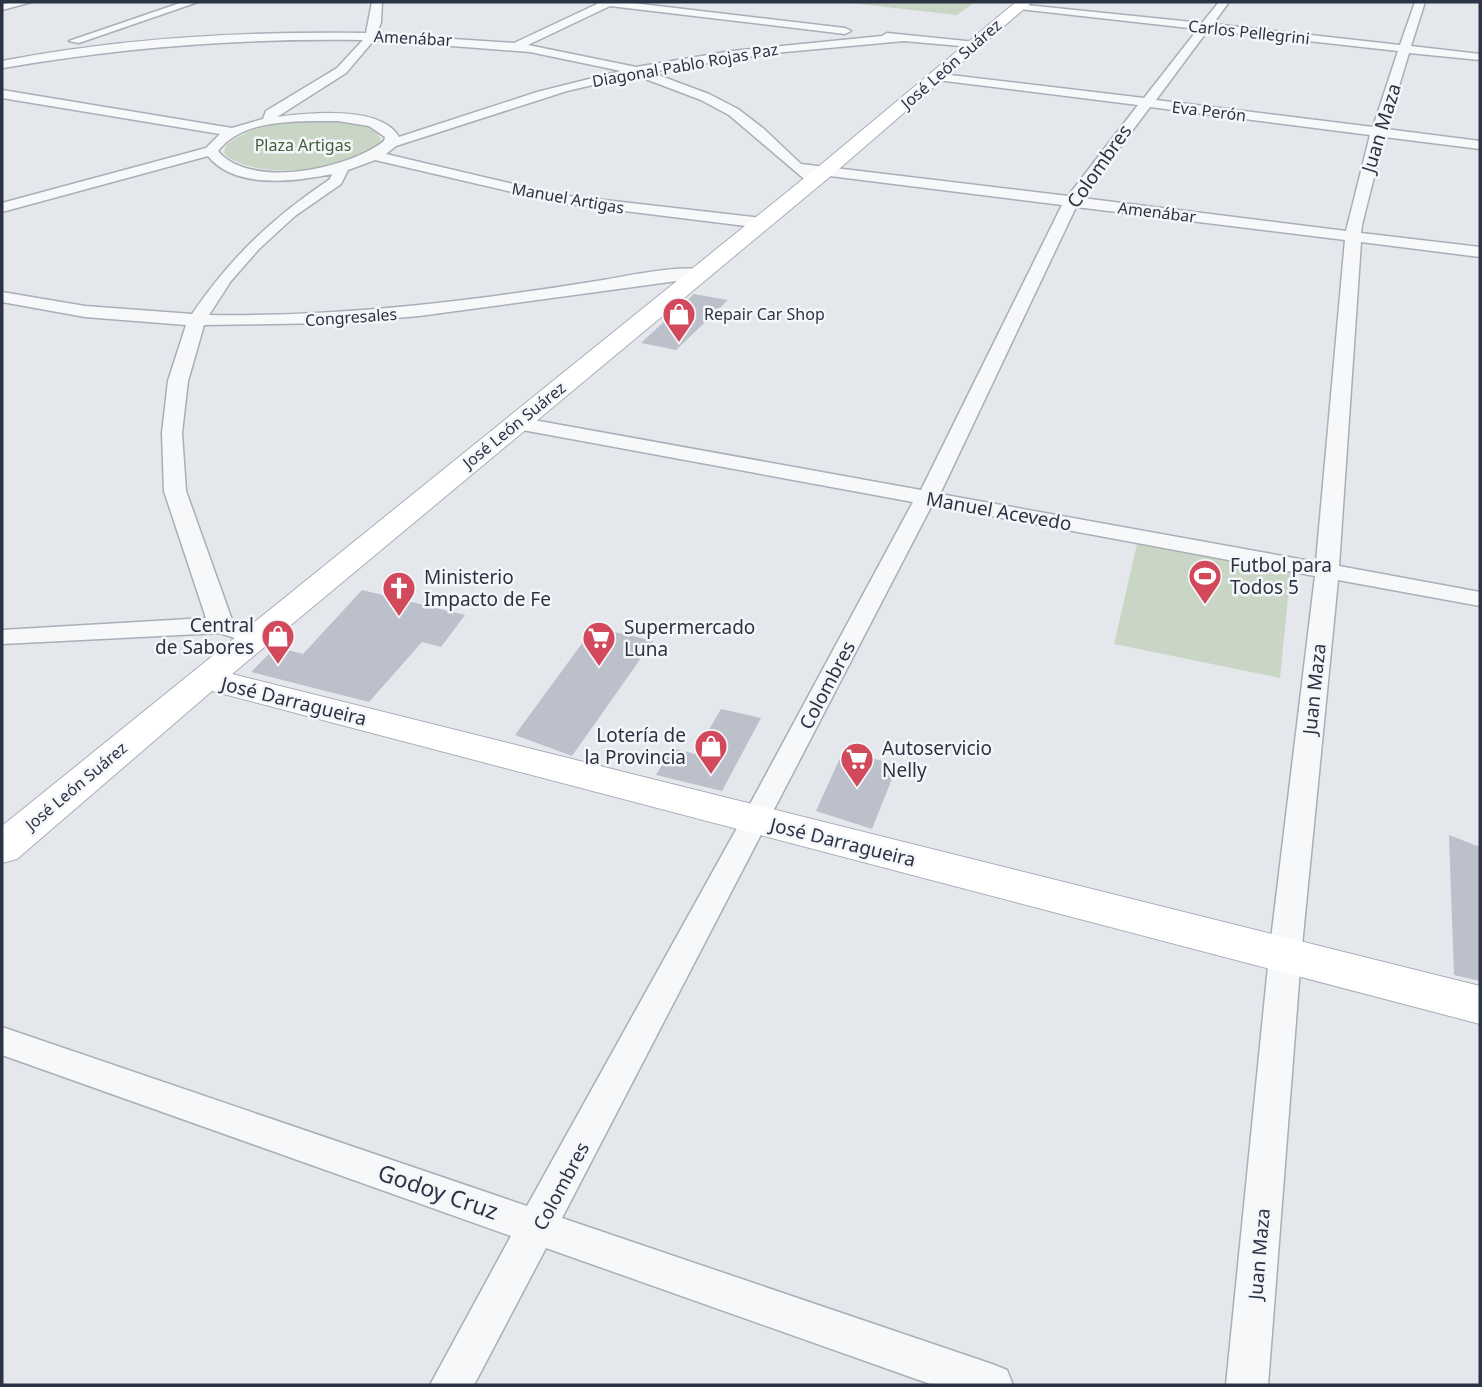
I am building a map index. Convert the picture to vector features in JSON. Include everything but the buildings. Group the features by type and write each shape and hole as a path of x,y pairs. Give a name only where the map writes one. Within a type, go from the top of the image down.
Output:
{"street":[{"path":"2,7 27,2"},
{"path":"3,64 193,2"},
{"path":"268,122 271,114 355,59 371,36 379,16 377,2"},
{"path":"515,47 604,2 972,44"},
{"name":"Colombres","path":"451,1385 539,1227 927,498 1071,202 1224,2"},
{"name":"Juan Maza","path":"1247,1385 1285,956 1327,570 1353,236 1378,132 1420,2"},
{"name":"Carlos Pellegrini","path":"1022,4 1480,57"},
{"name":"José León Suárez","path":"2,848 254,637 762,223 811,172 937,76 1022,4"},
{"name":"Amenábar","path":"3,64 90,50 196,40 371,36 515,47 637,70 707,97 737,116 811,172 1480,252"},
{"name":"Diagonal Pablo Rojas Paz","path":"391,143 561,88 637,70 769,49 903,37"},
{"name":"Eva Perón","path":"937,76 1480,145"},
{"path":"2,94 234,132"},
{"path":"2,208 211,151 218,141 234,132 268,122 316,117 358,119 386,129 391,136 391,143 377,156 341,168 294,174 244,172 225,167 214,159 211,151"},
{"name":"Manuel Artigas","path":"377,156 560,199 762,223"},
{"path":"221,625 176,491 172,433 178,381 196,321 225,278 253,246 290,213 336,181 341,168"},
{"name":"Congresales","path":"2,297 113,315 196,321 308,320 418,312 669,275 699,273"},
{"name":"Manuel Acevedo","path":"517,423 1480,599"},
{"path":"2,637 221,625 254,637"},
{"name":"José Darragueira","path":"205,678 1480,1005"},
{"name":"Godoy Cruz","path":"2,1041 992,1385"}],"green space":[{"path":"841,2 975,2 957,15"},
{"name":"Plaza Artigas","path":"327,120 365,126 372,129 381,140 369,151 351,160 304,170 257,168 238,162 224,153 226,145 261,128"},
{"name":"Futbol para Todos 5","path":"1138,540 1291,567 1280,678 1114,644"}],"place":[{"name":"Repair Car Shop","path":"679,344"},
{"name":"Futbol para Todos 5","path":"1205,606"},
{"name":"Ministerio Impacto de Fe","path":"399,618"},
{"name":"Central de Sabores","path":"278,666"},
{"name":"Supermercado Luna","path":"599,668"},
{"name":"Lotería de la Provincia","path":"711,776"},
{"name":"Autoservicio Nelly","path":"857,789"}]}
